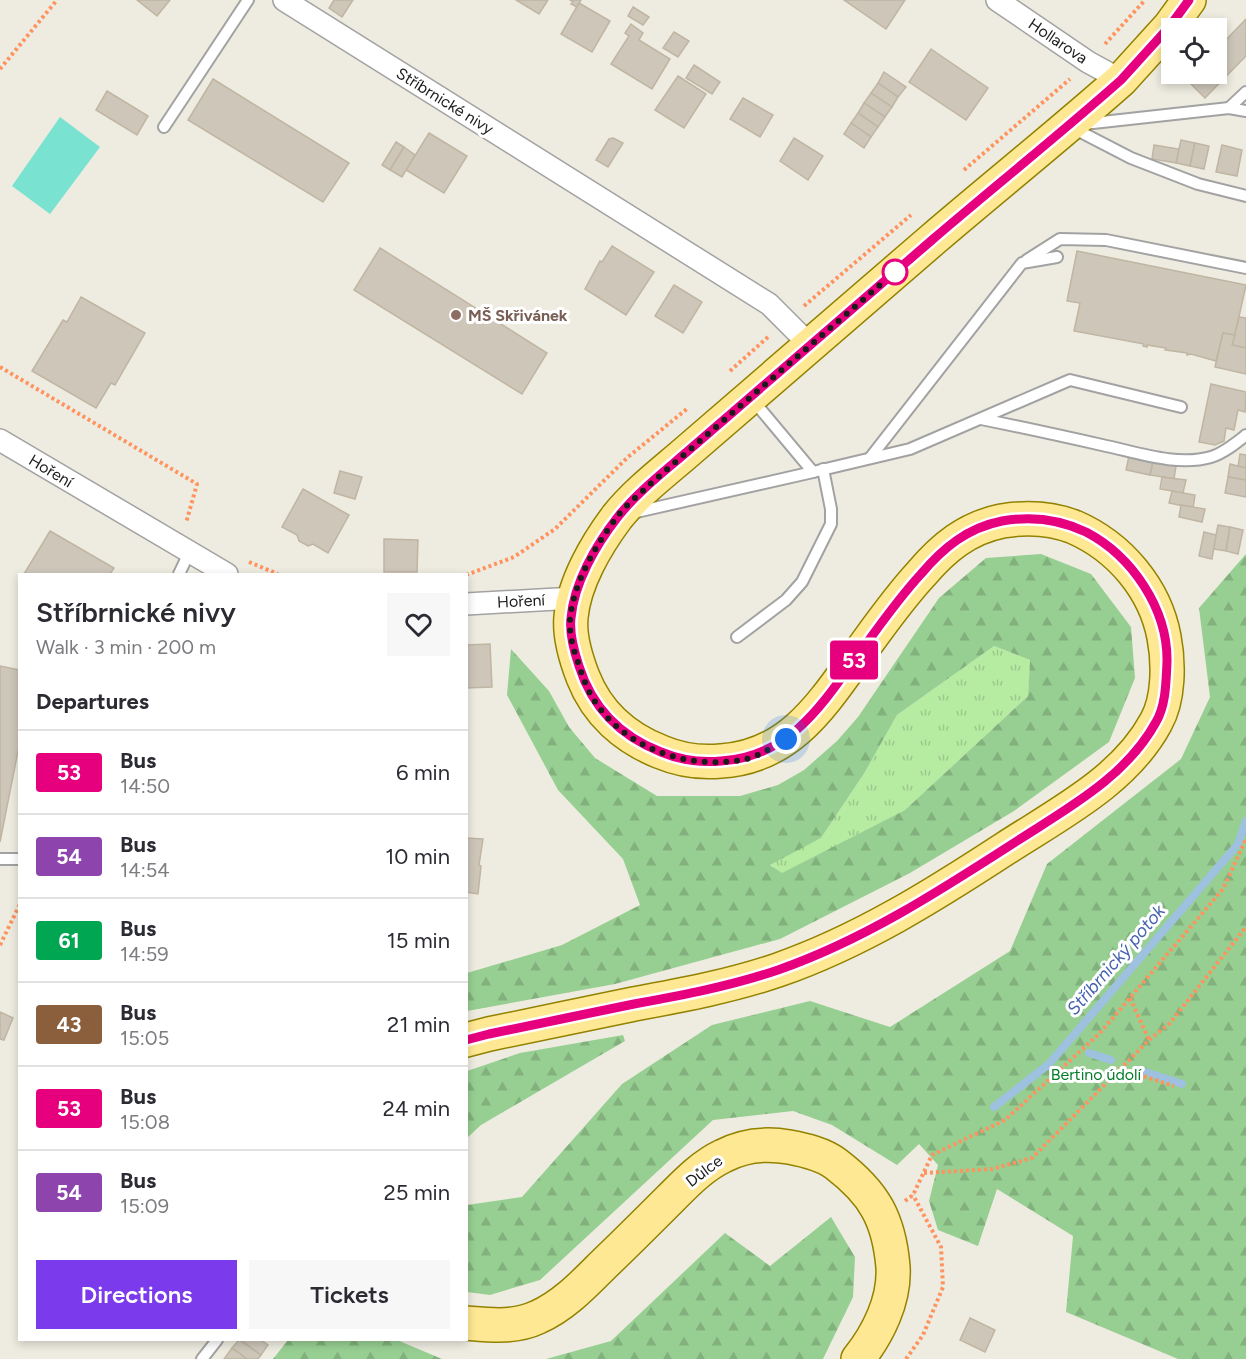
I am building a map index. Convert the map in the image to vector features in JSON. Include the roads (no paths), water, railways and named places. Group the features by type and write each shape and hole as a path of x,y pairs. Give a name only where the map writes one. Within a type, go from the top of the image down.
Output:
{"main road":[{"path":"468,1039 715,989 780,969 836,946 890,920 936,893 1078,801 1116,772 1143,743 1161,715 1166,684 1167,652 1160,618 1144,586 1120,557 1090,534 1061,522 1023,518 991,523 964,534 938,554 900,597 819,710 797,731 775,746 742,760 707,762 678,759 650,748 615,725 597,706 584,681 574,651 570,622 574,598 583,573 618,516 649,485 750,397 1121,80 1170,26 1189,0"},
{"name":"Důlce","path":"468,1323 503,1326 537,1318 572,1296 691,1177 723,1155 749,1146 769,1144 801,1149 828,1158 854,1178 884,1219 891,1242 894,1279 887,1309 871,1343 858,1359"}],"street":[{"name":"Stříbrnické nivy","path":"284,0 769,304 810,346"},
{"name":"Hollarova","path":"997,0 1088,62 1121,80"},
{"name":"Hoření","path":"0,441 225,573"},
{"name":"Hoření","path":"468,604 574,598"}],"lane":[{"path":"164,127 248,0"},
{"path":"1229,108 1246,92"},
{"path":"1069,126 1229,108 1246,111"},
{"path":"1069,126 1131,158 1198,184 1246,196"},
{"path":"870,458 1022,263 1060,239 1106,240 1246,268"},
{"path":"1022,263 1057,257"},
{"path":"618,516 910,449 1070,380 1181,407"},
{"path":"737,637 786,600 802,582 831,524 831,509 818,470 750,397"},
{"path":"980,419 1178,459 1196,460 1213,457 1246,435"},
{"path":"179,573 189,553"},
{"path":"0,859 18,858"},
{"path":"202,1359 216,1341"}],"waterway":[{"name":"Stříbrnický potok","path":"994,1107 1049,1064 1238,844 1246,821"},
{"path":"1089,1053 1111,1060"},
{"path":"1139,1070 1182,1084"}],"place":[{"name":"MŠ Skřivánek","path":"456,315"}],"park label":[{"name":"Bertino údolí","path":"1096,1074"}]}
